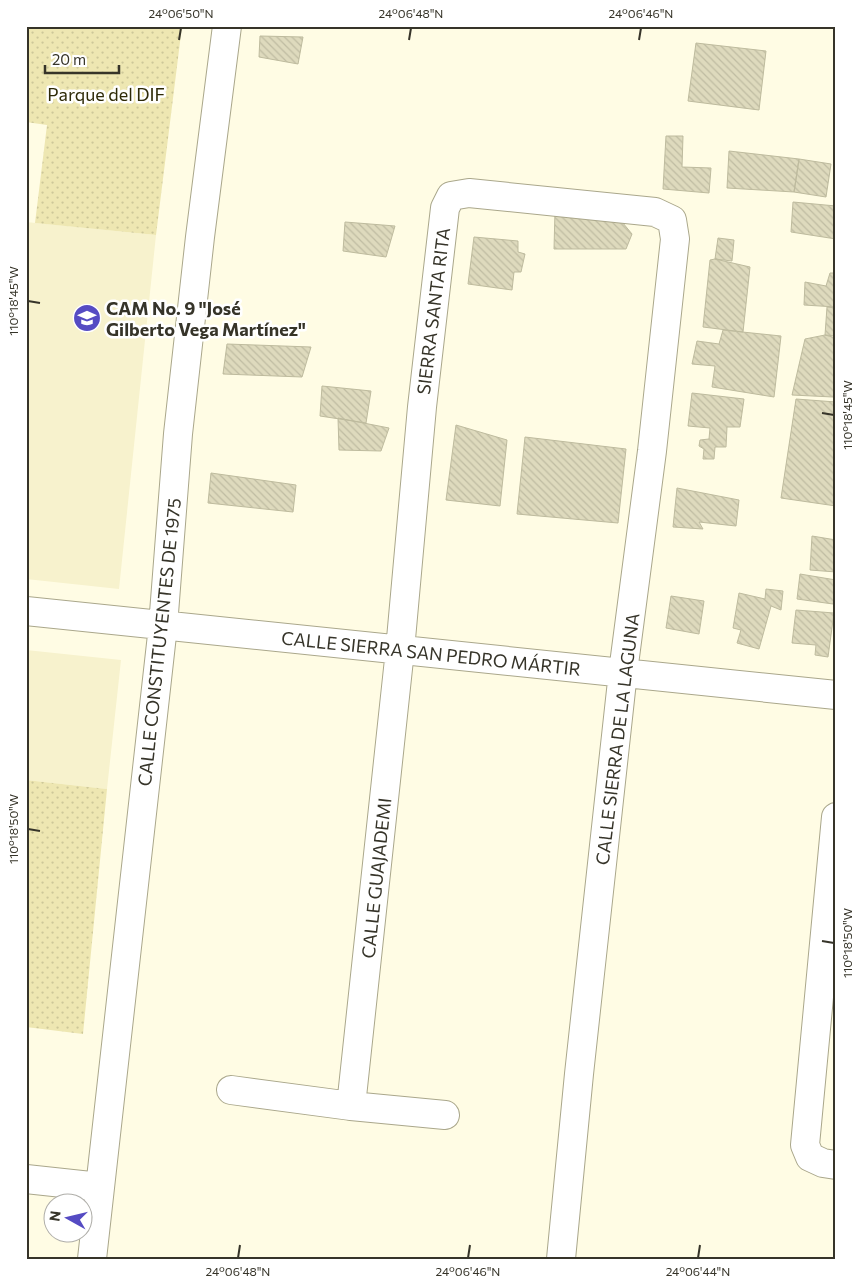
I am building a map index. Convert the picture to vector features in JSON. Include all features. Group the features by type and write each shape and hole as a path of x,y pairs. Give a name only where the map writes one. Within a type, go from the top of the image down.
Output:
{"street":[{"name":"CALLE CONSTITUYENTES DE 1975","path":"92,1259 163,626 178,434 200,236 227,26"},
{"name":"SIERRA SANTA RITA","path":"400,650 422,407 445,208 451,196 469,193 608,206 655,212 672,220"},
{"name":"CALLE SIERRA DE LA LAGUNA","path":"561,1259 580,1065 675,240 672,220"},
{"name":"CALLE SIERRA SAN PEDRO MÁRTIR","path":"26,611 836,695"},
{"name":"CALLE GUAJADEMI","path":"351,1106 400,650"},
{"path":"836,817 805,1145 810,1157 823,1163 836,1165"},
{"path":"231,1090 351,1106 445,1115"},
{"path":"26,1179 100,1187"}],"shaded area":[{"path":"26,222 156,235 119,589 26,579"},
{"path":"26,650 121,660 107,789 26,780"}],"green space":[{"name":"Parque del DIF","path":"26,26 182,26 156,235 35,223 47,125 26,122"},
{"path":"26,780 107,789 83,1034 26,1027"}],"building":[{"path":"260,36 303,37 298,64 259,57"},
{"path":"696,43 766,51 759,110 688,101"},
{"path":"666,136 683,136 682,167 711,168 709,193 663,189"},
{"path":"729,151 799,159 794,192 727,188"},
{"path":"799,159 831,164 826,197 794,192"},
{"path":"793,202 836,206 836,239 791,232"},
{"path":"555,211 618,217 632,234 626,249 554,249"},
{"path":"345,222 395,226 386,257 343,251"},
{"path":"474,237 518,241 518,252 525,254 521,272 514,272 512,290 468,284"},
{"path":"718,238 734,240 732,261 715,259"},
{"path":"715,259 750,267 743,332 703,327 710,260"},
{"path":"830,273 836,273 836,307 804,305 805,282 826,286"},
{"path":"827,307 836,308 836,336 825,335"},
{"path":"723,330 781,336 774,397 712,387 715,366 692,364 697,341 719,344"},
{"path":"825,335 836,338 836,381 833,397 792,395 805,339"},
{"path":"227,344 311,347 302,377 223,374"},
{"path":"322,386 371,391 366,423 320,416"},
{"path":"692,393 744,399 740,427 727,427 726,447 715,447 714,459 703,459 704,449 699,446 700,440 709,439 710,428 688,426"},
{"path":"796,399 836,402 836,506 781,498"},
{"path":"338,418 389,428 381,451 339,450"},
{"path":"456,425 507,440 500,506 446,500"},
{"path":"525,437 626,449 618,523 517,514"},
{"path":"211,473 296,485 293,512 208,503"},
{"path":"677,488 739,500 736,526 699,522 703,529 673,527"},
{"path":"812,536 836,540 836,572 810,570"},
{"path":"800,574 836,580 833,604 797,599"},
{"path":"766,589 783,591 781,610 771,606 759,649 737,643 741,630 733,628 739,593 765,599"},
{"path":"671,596 704,601 699,634 666,628"},
{"path":"796,610 834,613 828,657 815,655 816,645 792,643"}],"place":[{"name":"CAM No. 9 \"José Gilberto Vega Martínez\"","path":"87,318"}]}
